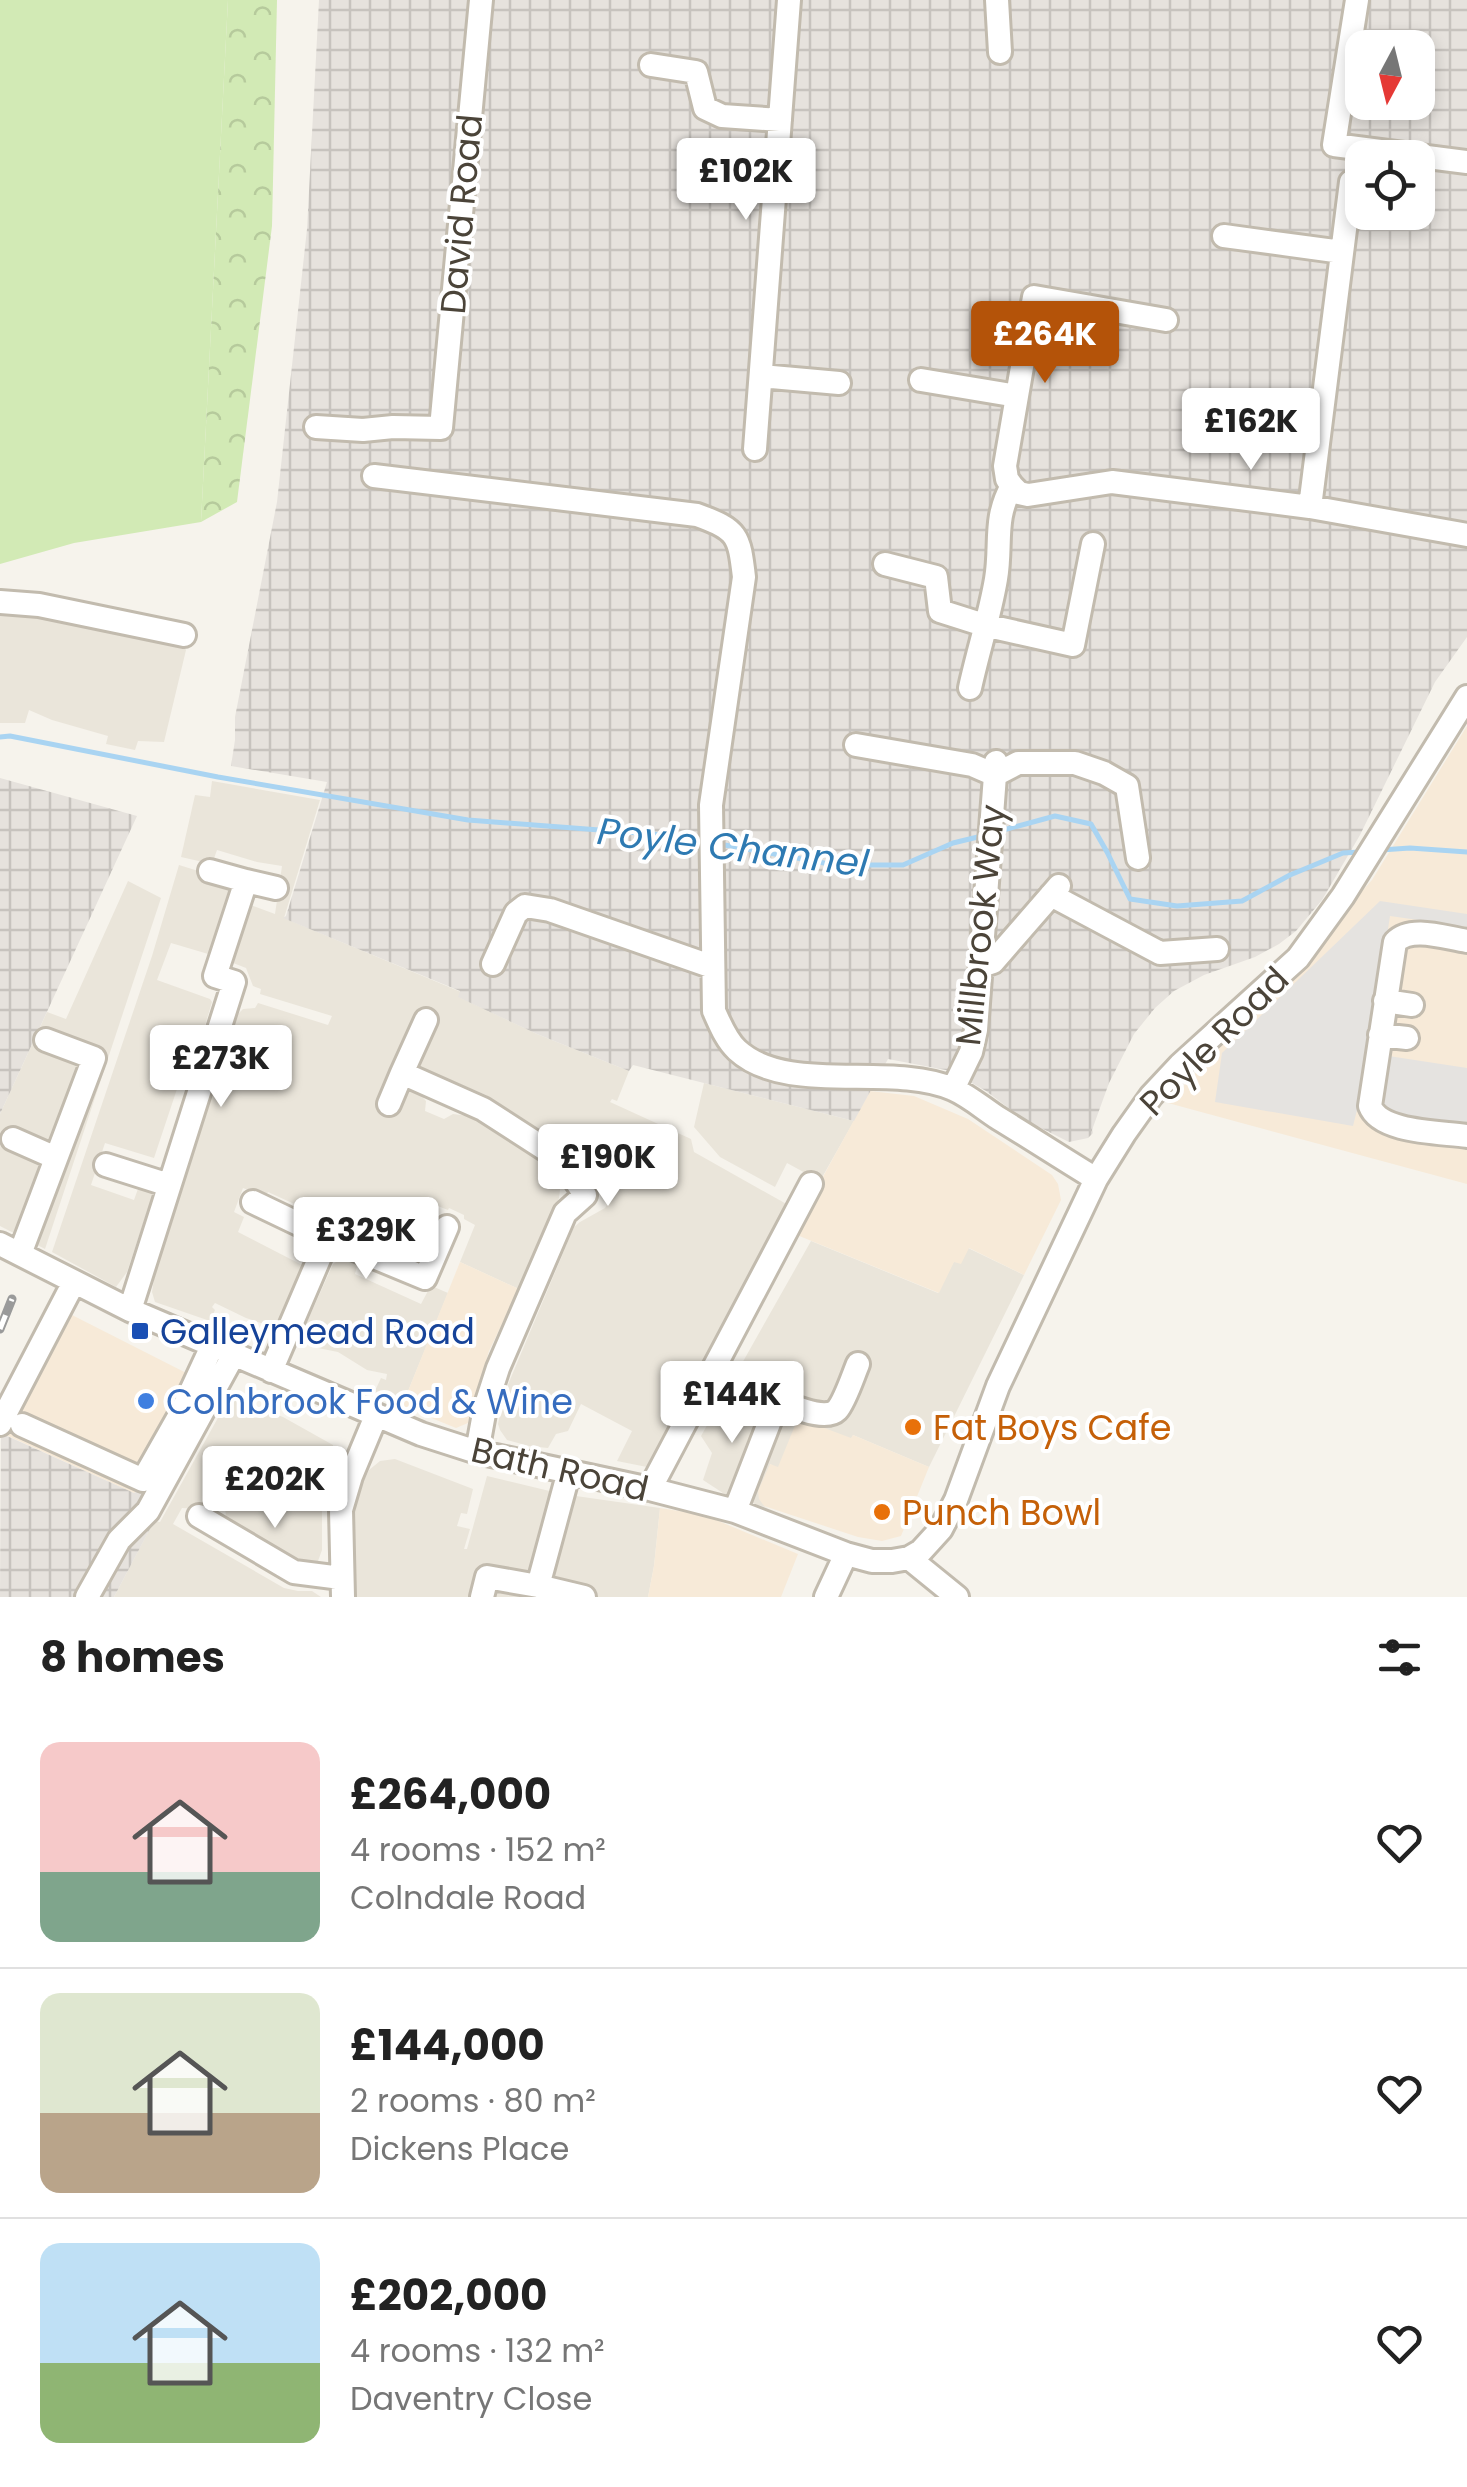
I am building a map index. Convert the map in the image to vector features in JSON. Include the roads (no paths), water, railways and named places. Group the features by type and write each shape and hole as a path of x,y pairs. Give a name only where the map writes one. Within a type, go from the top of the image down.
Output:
{"street":[{"name":"David Road","path":"316,427 441,428 481,0"},
{"path":"755,449 753,368 789,0"},
{"path":"996,0 1000,52"},
{"path":"1356,0 1334,145 1467,162"},
{"path":"651,65 696,72 705,108 722,116 780,120"},
{"path":"1310,507 1345,229"},
{"path":"1224,236 1342,252"},
{"path":"1166,320 1034,297 1005,466 1006,479 1019,493 1028,495 1112,482 1310,507 1467,534"},
{"path":"753,368 839,383"},
{"path":"921,380 1017,396"},
{"path":"374,476 697,515 726,526 740,544 744,577 711,805 714,1011 734,1048 753,1063 779,1071 913,1079 952,1089 1096,1179"},
{"path":"970,688 996,579 997,531 1004,499 1012,486"},
{"path":"885,564 936,577 940,612 982,631 1074,646 1093,544"},
{"path":"0,602 40,605 184,635"},
{"name":"Poyle Road","path":"909,1558 941,1529 956,1500 998,1386 1096,1179 1124,1134 1151,1096 1298,958 1344,896 1467,698"},
{"path":"856,745 972,765 995,776 1018,763 1075,763 1104,773 1127,786 1138,858"},
{"name":"Millbrook Way","path":"952,1089 971,1052 976,1030 995,776"},
{"path":"210,871 276,888"},
{"path":"130,1310 169,1186 238,994 234,982 215,976 246,881"},
{"path":"981,966 993,962 1055,890 1160,954 1217,948"},
{"path":"493,964 516,914 525,906 550,910 714,967"},
{"path":"1467,941 1411,933 1401,935 1395,942 1370,1106 1374,1116 1388,1125 1467,1136"},
{"path":"1385,1001 1412,1005"},
{"path":"389,1104 426,1020"},
{"path":"1380,1035 1407,1038"},
{"path":"6,1250 56,1158 94,1058 46,1040"},
{"path":"402,1073 483,1108 562,1160 585,1196 566,1213 498,1368 477,1452"},
{"path":"12,1140 56,1158"},
{"path":"106,1165 169,1186"},
{"path":"650,1490 811,1184"},
{"path":"253,1202 425,1278 447,1227"},
{"path":"271,1371 328,1238"},
{"name":"Bath Road","path":"6,1250 130,1310 421,1434 477,1452 736,1512 872,1561 909,1558"},
{"path":"74,1282 11,1424 143,1480 223,1349"},
{"path":"88,1597 120,1540 148,1511 223,1349"},
{"path":"736,1512 772,1398 819,1414 831,1414 838,1409 858,1364"},
{"path":"198,1516 294,1572 342,1588 340,1510 376,1416"},
{"path":"532,1590 569,1471"},
{"path":"826,1597 846,1554"},
{"path":"909,1558 957,1597"},
{"path":"482,1597 487,1577 532,1590 579,1596"}],"waterway":[{"name":"Poyle Channel","path":"0,737 468,820 703,841"},
{"name":"Poyle Channel","path":"996,832 1055,816 1091,824 1130,899 1177,906 1242,901 1290,875 1343,853 1360,852"},
{"name":"Poyle Channel","path":"719,844 835,865 903,865 953,843 986,835"},
{"name":"Poyle Channel","path":"1381,850 1467,852"}],"railway":[{"path":"0,1329 12,1299"}],"place":[{"name":"Galleymead Road","path":"140,1331"},
{"name":"Colnbrook Food & Wine","path":"146,1401"},
{"name":"Fat Boys Cafe","path":"913,1427"},
{"name":"Punch Bowl","path":"882,1512"}]}
